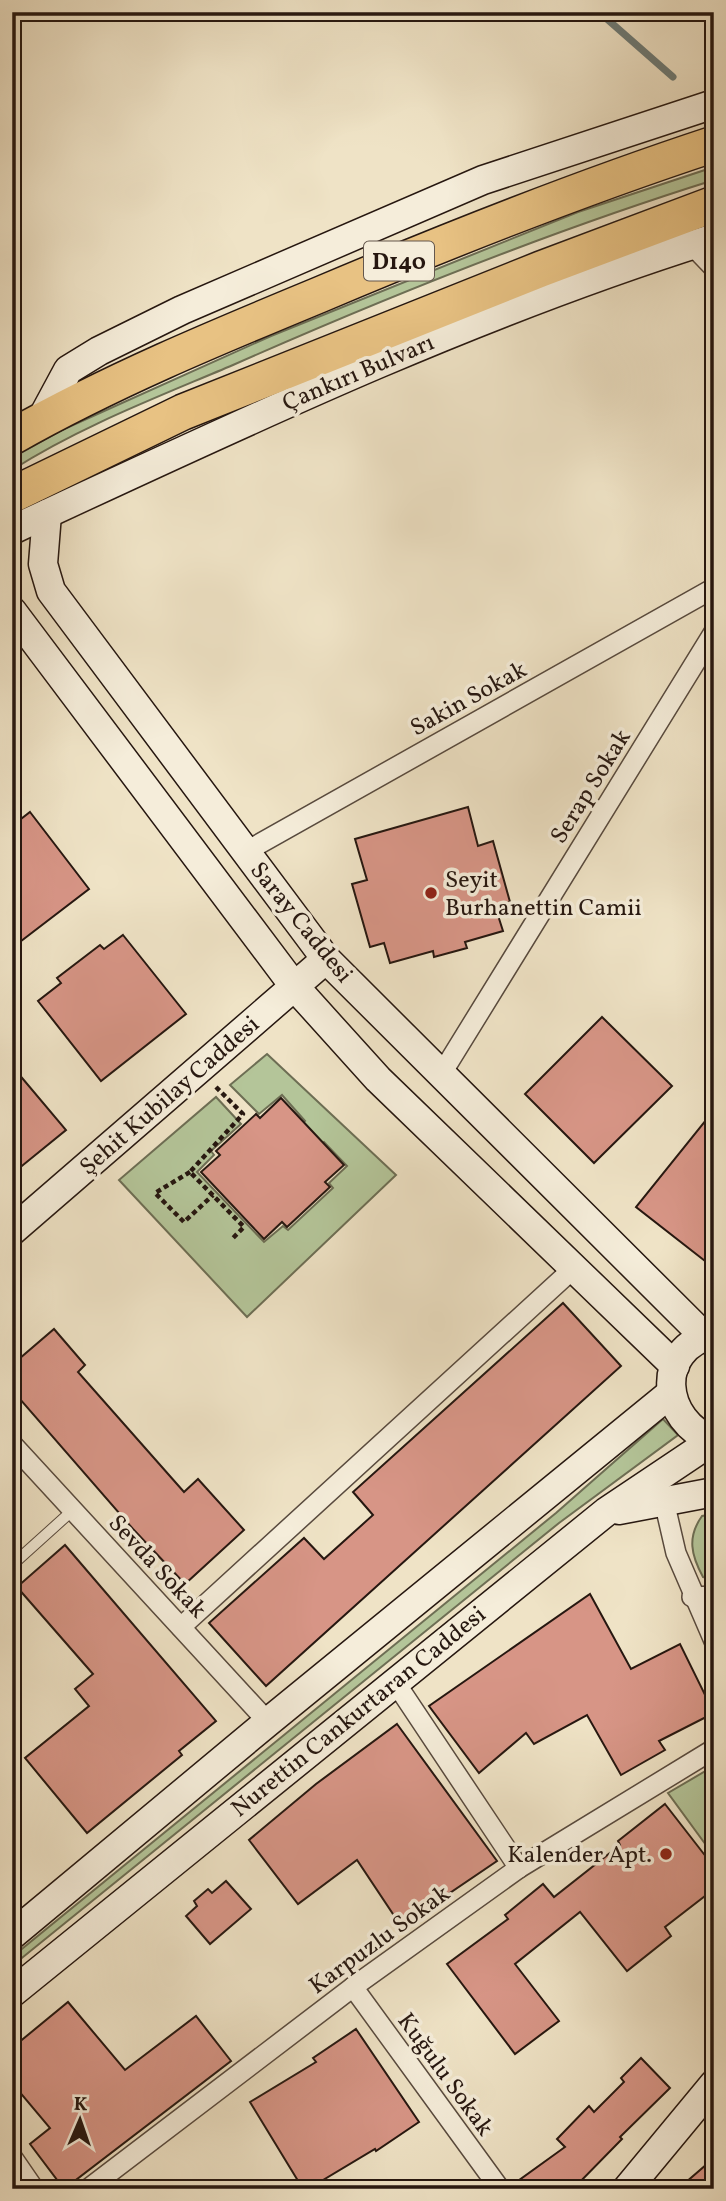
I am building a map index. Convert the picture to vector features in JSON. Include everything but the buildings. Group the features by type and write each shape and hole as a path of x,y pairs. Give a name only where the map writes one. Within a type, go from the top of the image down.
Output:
{"highway":[{"name":"D140","path":"26,430 91,395 192,348 389,265 645,166 714,144"},
{"name":"Çankırı Bulvarı","path":"12,495 183,412 345,346 714,204"}],"street":[{"path":"26,430 68,370 99,351 182,310 483,180 714,104"},
{"path":"703,241 714,268"},
{"name":"Çankırı Bulvarı","path":"12,530 309,392 522,305 703,241"},
{"name":"Saray Caddesi","path":"47,514 43,564 51,591 326,959 709,1335"},
{"name":"Sakin Sokak","path":"245,852 714,588"},
{"name":"Saray Caddesi","path":"13,613 294,986 378,1079 574,1268 673,1379 676,1409 685,1423 713,1441"},
{"name":"Serap Sokak","path":"442,1073 714,632"},
{"name":"Şehit Kubilay Caddesi","path":"12,1231 326,959"},
{"path":"180,1627 574,1268"},
{"name":"Nurettin Cankurtaran Caddesi","path":"12,1936 673,1379 692,1343 709,1335"},
{"name":"Nurettin Cankurtaran Caddesi","path":"12,1993 606,1512 713,1441"},
{"name":"Sevda Sokak","path":"12,1444 268,1722"},
{"path":"606,1512 714,1492"},
{"path":"664,1501 676,1553 692,1597 714,1641"},
{"path":"692,1597 714,1596"},
{"path":"395,1682 519,1868"},
{"name":"Karpuzlu Sokak","path":"88,2189 353,1987 519,1868 714,1749"},
{"name":"Kuğulu Sokak","path":"353,1987 499,2189"},
{"path":"627,2189 714,2084"},
{"path":"12,2157 34,2189"}],"lane":[{"path":"12,1565 73,1510"}],"path":[{"path":"198,1070 243,1114 190,1172 155,1193 184,1222 213,1195"},
{"path":"190,1172 244,1227 232,1239"}],"green space":[{"path":"714,167 714,180 531,243 351,314 120,413 12,470 12,458 62,430 271,336 578,212"},
{"path":"267,1054 396,1175 247,1317 119,1180 216,1097 241,1124 211,1151 214,1155 197,1172 264,1242 283,1226 288,1230 333,1188 329,1183 347,1166 324,1142 319,1146 300,1125 305,1121 282,1095 259,1114 230,1085"},
{"path":"663,1419 678,1435 559,1523 12,1966 12,1957 556,1513"},
{"path":"714,1514 714,1579 703,1577 692,1546 694,1531 702,1516"},
{"path":"714,1766 714,1856 668,1793"}],"waterway":[{"path":"599,12 673,77"}],"place":[{"name":"Seyit Burhanettin Camii","path":"431,893"},
{"name":"Kalender Apt.","path":"666,1854"}]}
